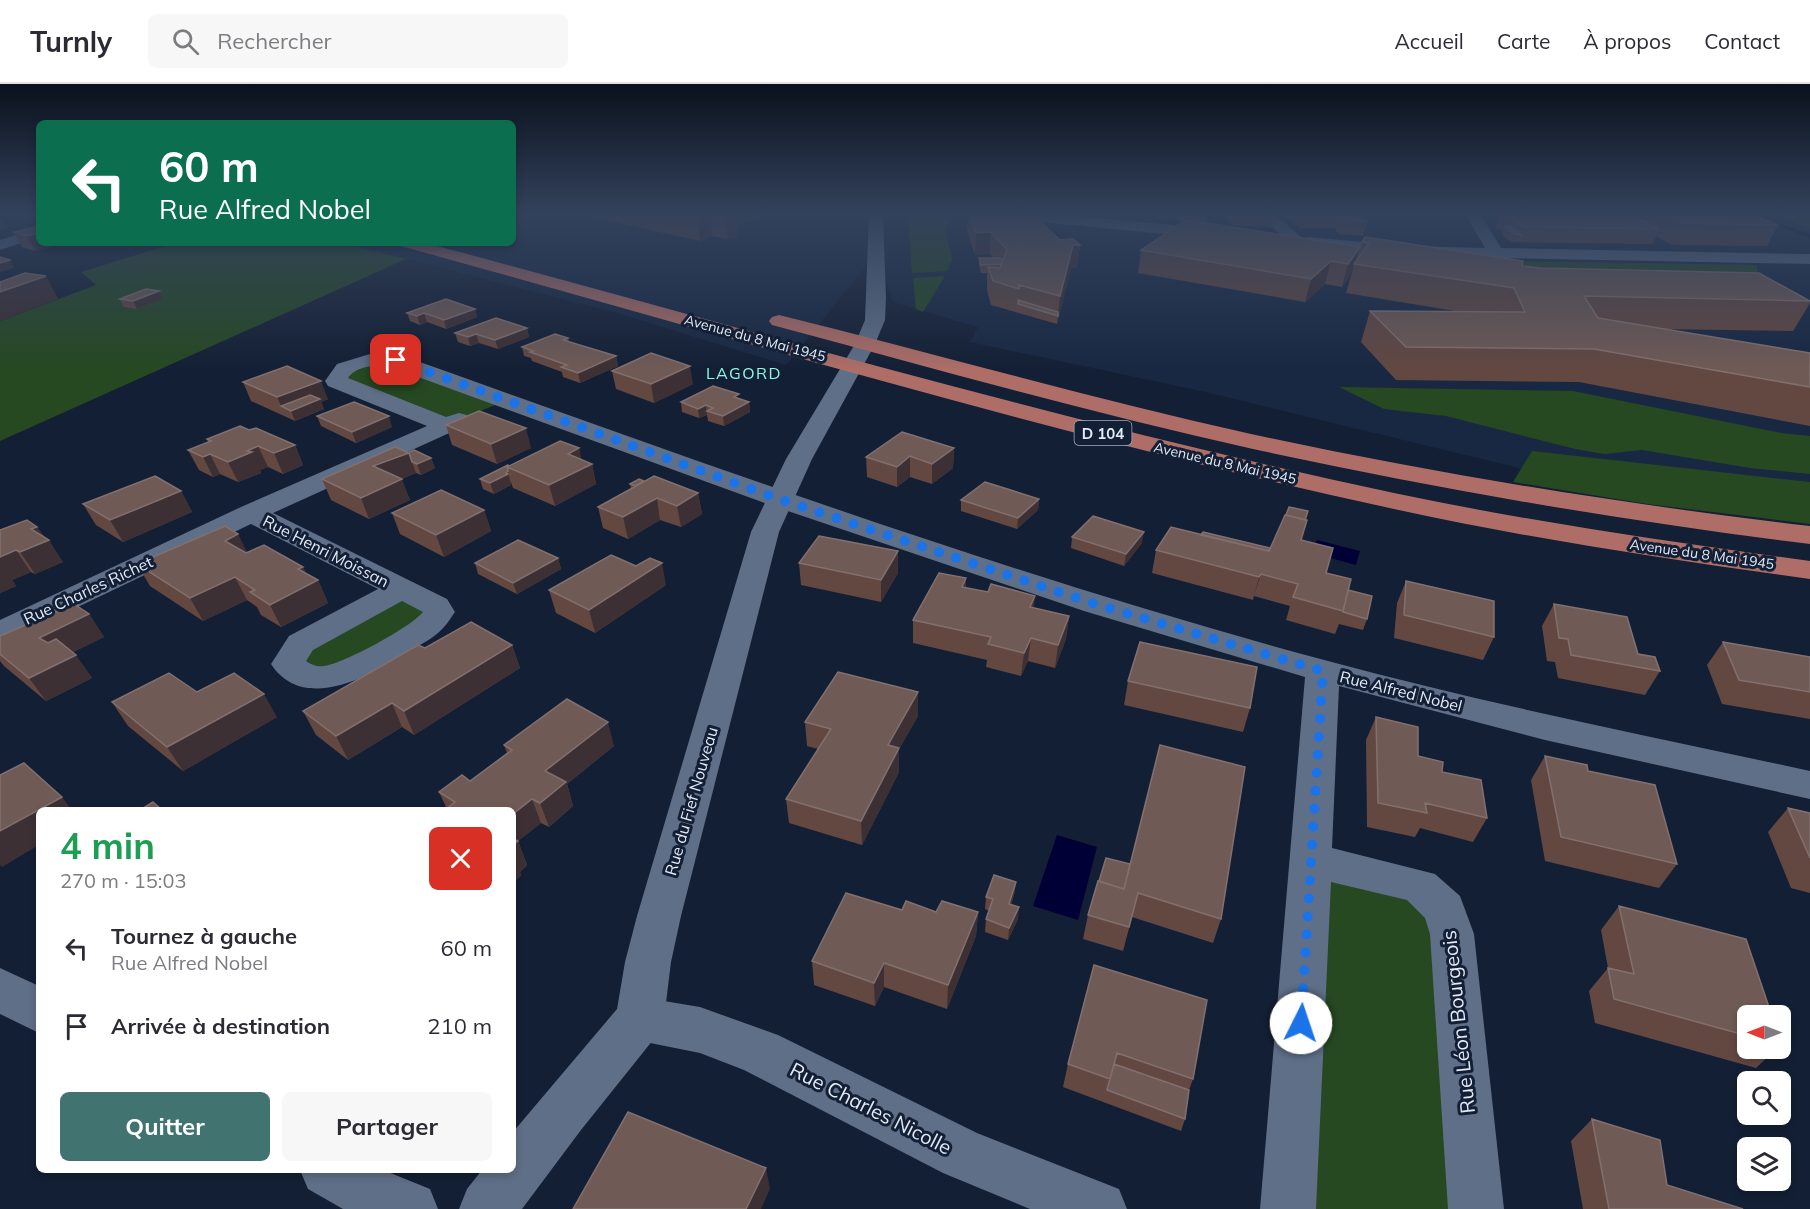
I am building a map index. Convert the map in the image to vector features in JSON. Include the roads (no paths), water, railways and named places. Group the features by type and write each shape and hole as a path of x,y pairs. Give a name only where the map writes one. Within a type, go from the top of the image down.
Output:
{"main road":[{"name":"Avenue du 8 Mai 1945","path":"499,266 859,354 1349,461 1533,496 1810,535"},
{"name":"Avenue du 8 Mai 1945","path":"759,316 859,354 1101,432 1338,489 1582,536 1810,570"}],"street":[{"name":"Rue du Fief Nouveau","path":"640,1019 648,962 659,916 765,532 779,499 828,405 859,354 876,311 876,266"},
{"name":"Rue Alfred Nobel","path":"446,426 336,381 338,374 344,368 367,360 380,358 396,360 779,499 1095,604 1323,671 1545,727 1810,785"},
{"name":"Rue Charles Richet","path":"0,632 251,513 505,400"},
{"name":"Rue Henri Moissan","path":"251,513 401,589"},
{"path":"1288,1209 1323,671"},
{"name":"Rue Léon Bourgeois","path":"1311,860 1420,886 1444,909 1452,934 1476,1209"},
{"path":"0,989 36,1009"},
{"path":"487,1209 640,1019"},
{"name":"Rue Charles Nicolle","path":"640,1019 700,1030 760,1052 962,1154 1099,1209"},
{"path":"333,1173 384,1201 410,1209"}],"district":[{"name":"LAGORD","path":"744,373"}]}
